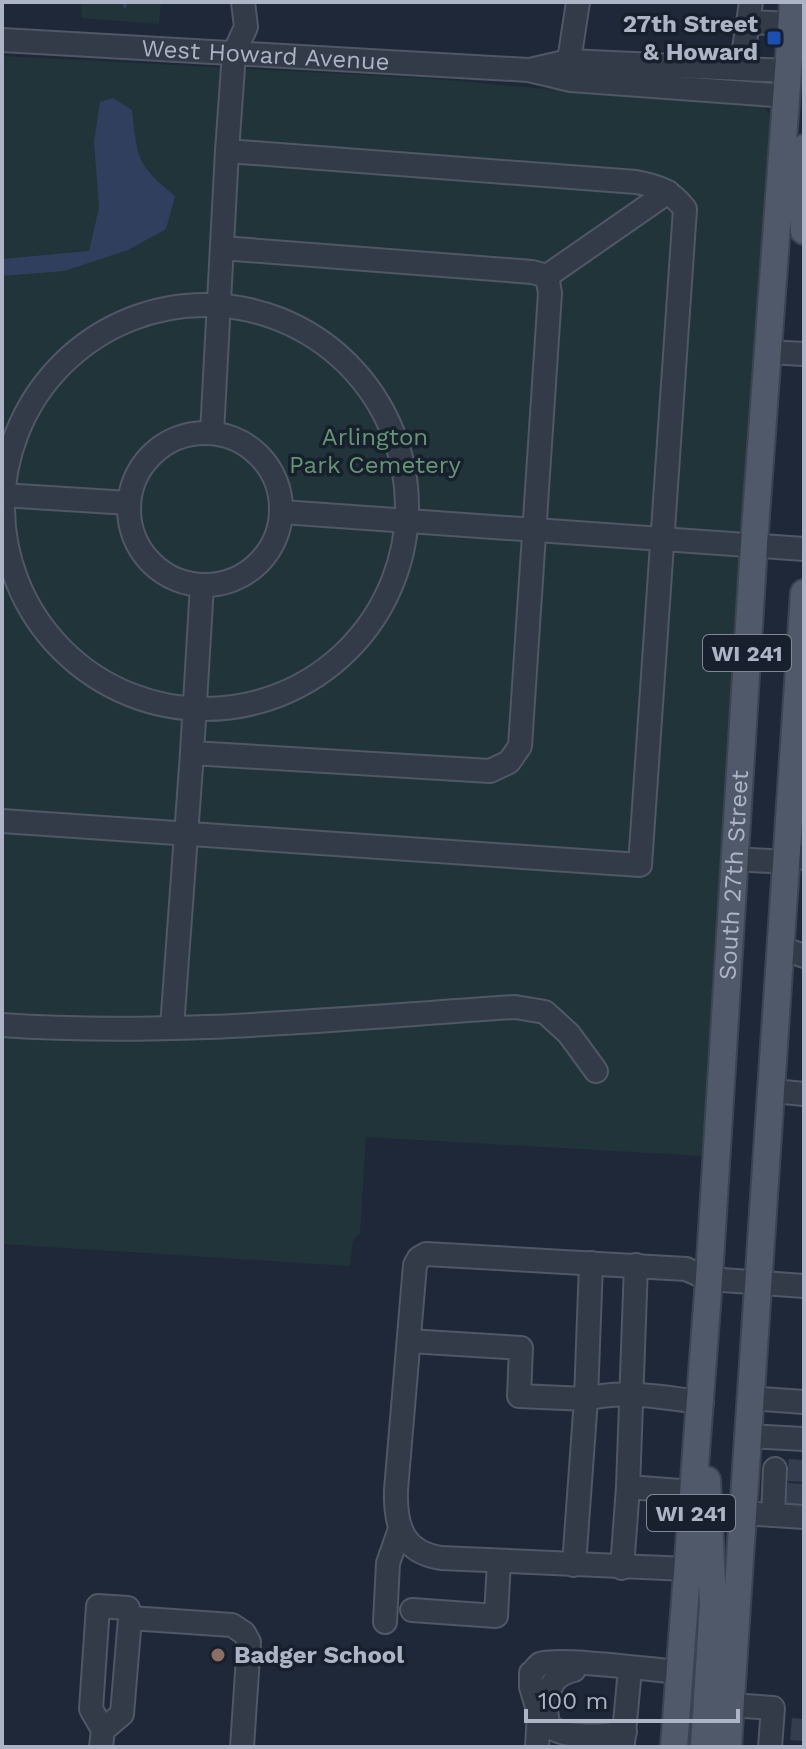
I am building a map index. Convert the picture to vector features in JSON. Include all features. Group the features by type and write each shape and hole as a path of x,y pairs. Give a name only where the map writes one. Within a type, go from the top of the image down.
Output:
{"main road":[{"name":"South 27th Street","path":"674,1747 709,1279 768,352 797,86 792,13"},
{"path":"804,148 801,191 804,231"},
{"name":"WI 241","path":"728,1747 746,1436 773,1091 797,948 796,859 804,593"},
{"path":"701,1394 713,1604 704,1747"}],"street":[{"path":"212,433 234,53 246,27 243,2"},
{"path":"569,61 578,2"},
{"path":"741,69 750,12 792,13"},
{"name":"West Howard Avenue","path":"2,40 529,70 571,80 797,86"},
{"name":"West Howard Avenue","path":"529,70 569,61 741,69 797,86"},
{"path":"2,821 640,865 685,209 659,186 636,182 227,151"},
{"path":"222,248 532,272 547,276 668,192"},
{"path":"192,753 490,771 509,762 520,746 550,293 547,276"},
{"path":"219,305 258,312 295,326 329,347 358,374 381,407 397,443 406,481 407,521 400,560 386,597 365,631 338,659 305,682 269,699 194,710 151,702 115,688 81,667 52,640 30,608 13,573 4,534 2,495 9,456 23,418 44,385 71,355 103,332 140,316 179,307 219,305"},
{"path":"768,352 804,354"},
{"path":"212,433 234,439 254,450 270,468 279,489 282,512 277,535 265,556 248,572 226,582 202,585 173,577 148,559 137,543 129,503 138,475 156,451 173,440 192,434 212,433"},
{"path":"2,495 129,503"},
{"path":"282,512 804,549"},
{"path":"172,1027 202,585"},
{"path":"734,859 796,859"},
{"path":"2,1025 63,1030 172,1027 515,1007 545,1012 569,1034 596,1071"},
{"path":"773,1091 804,1094"},
{"path":"687,1569 430,1556 409,1543 400,1529 396,1490 415,1265 426,1254 636,1265 686,1269 709,1279 804,1286"},
{"path":"574,1565 586,1399 591,1263"},
{"path":"622,1568 636,1265"},
{"path":"409,1341 521,1348 519,1396 586,1399 608,1393 673,1397 701,1394"},
{"path":"749,1398 804,1402"},
{"path":"746,1436 804,1439"},
{"path":"745,1468 782,1470 778,1501"},
{"path":"628,1487 693,1492"},
{"path":"742,1513 778,1501"},
{"path":"778,1501 804,1517"},
{"path":"385,1622 388,1563 400,1529"},
{"path":"412,1610 496,1616 499,1561"},
{"path":"98,1606 128,1608 130,1618 122,1714 102,1739 91,1709 98,1606"},
{"path":"130,1618 232,1625 244,1633 249,1642 242,1747"},
{"path":"623,1668 624,1744 538,1743 539,1713 531,1687 531,1673 539,1665 552,1662 680,1672"},
{"path":"623,1668 562,1673 553,1680 547,1702 547,1718 551,1727 568,1734 611,1735 625,1732"},
{"path":"731,1705 773,1708 777,1735"}],"green space":[{"path":"82,2 161,2 159,24 81,18"},
{"name":"Arlington Park Cemetery","path":"2,56 424,78 760,105 770,113 703,1156 366,1137 360,1233 353,1241 350,1266 2,1244"}],"water":[{"path":"113,98 132,110 141,159 153,176 175,196 166,229 128,250 64,271 2,276 2,259 89,251 99,208 94,141 100,102"}],"waterway":[{"path":"124,2 125,6"}],"tunnel":[{"path":"788,1470 804,1471"},
{"path":"787,1494 804,1495"},
{"path":"791,1729 804,1730"}],"place":[{"name":"27th Street & Howard","path":"774,38"},
{"name":"Badger School","path":"218,1655"}]}
